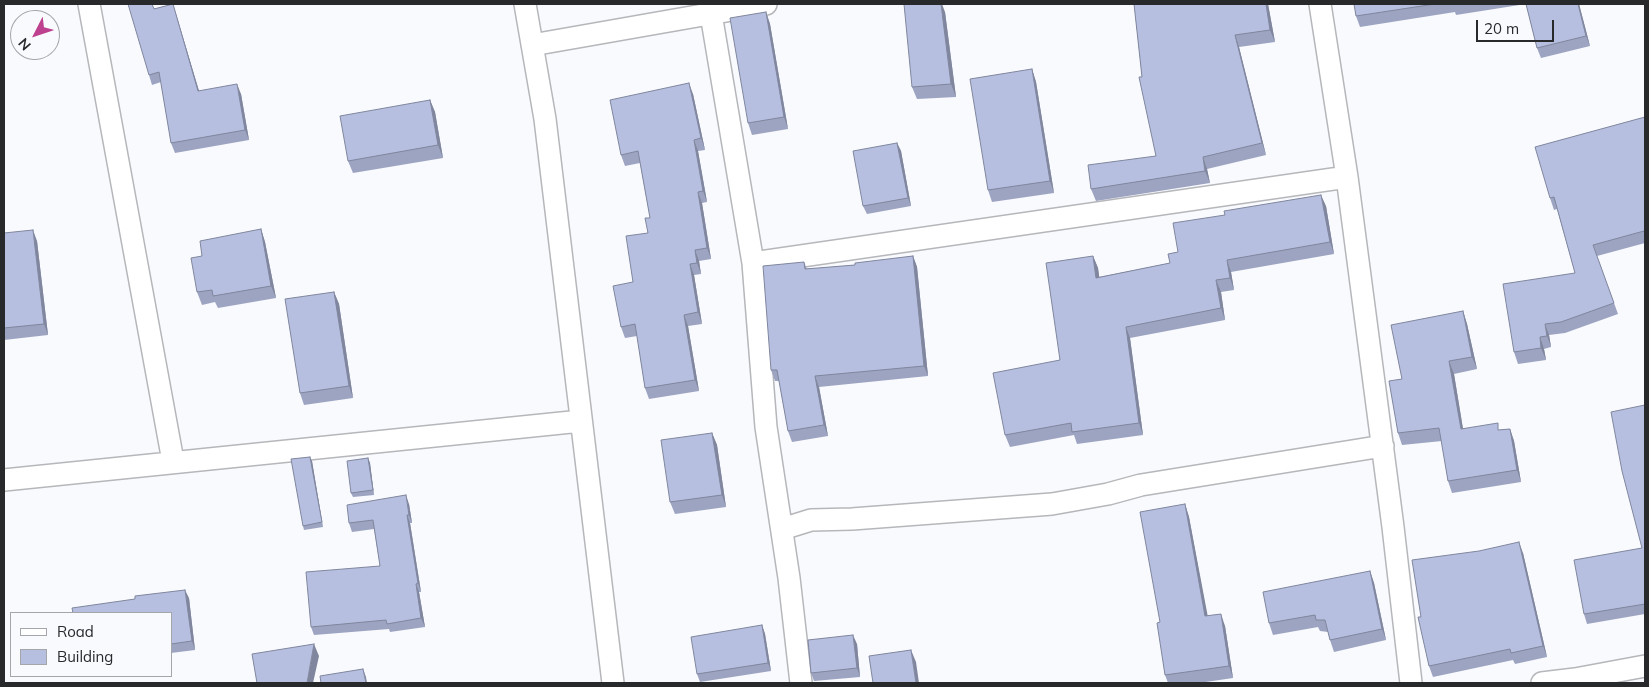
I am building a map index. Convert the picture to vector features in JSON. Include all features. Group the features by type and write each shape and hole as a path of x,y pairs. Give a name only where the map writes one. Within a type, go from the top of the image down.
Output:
{"street":[{"path":"89,4 173,461"},
{"path":"524,4 545,119 613,683"},
{"path":"532,45 766,4"},
{"path":"1320,4 1347,177 1383,446 1411,683"},
{"path":"711,14 753,263 766,427 782,529 801,683"},
{"path":"753,263 1347,177"},
{"path":"4,480 173,461 581,421"},
{"path":"782,529 811,520 852,519 1052,504 1108,494 1141,485 1383,446"},
{"path":"1542,683 1576,681 1645,666"}],"building":[{"path":"128,4 152,4 154,9 173,4 198,91 237,84 245,130 171,143 159,72 149,75"},
{"path":"904,4 941,4 951,84 912,87"},
{"path":"1134,4 1266,4 1270,30 1235,35 1262,143 1203,157 1205,171 1091,189 1088,165 1156,156 1139,77 1142,77"},
{"path":"1354,4 1435,4 1356,16"},
{"path":"1526,4 1578,4 1586,36 1537,48"},
{"path":"766,12 784,117 748,123 730,18"},
{"path":"1032,69 1050,181 988,190 970,79"},
{"path":"689,83 701,138 694,140 703,191 698,192 707,248 695,250 697,263 690,264 698,312 684,315 695,380 645,388 635,324 621,327 613,286 633,282 626,236 648,233 645,218 650,218 638,151 621,155 610,100"},
{"path":"430,100 438,145 348,161 340,116"},
{"path":"1645,117 1645,235 1644,231 1593,245 1614,303 1561,322 1545,324 1547,336 1540,337 1541,348 1514,352 1503,284 1575,273 1554,197 1550,198 1535,147"},
{"path":"897,143 908,198 863,206 853,151"},
{"path":"1321,195 1330,242 1227,260 1230,278 1216,280 1221,308 1126,327 1139,423 1072,432 1071,423 1005,435 993,373 1060,360 1046,263 1093,256 1096,278 1170,263 1168,254 1178,252 1173,223 1225,215 1224,211"},
{"path":"261,229 271,286 213,296 212,290 197,292 191,258 202,256 200,241"},
{"path":"33,230 44,324 4,328 4,233"},
{"path":"913,256 924,366 815,376 824,425 788,431 777,370 771,370 763,266 804,262 805,269 855,265 855,263"},
{"path":"334,292 349,386 300,393 285,299"},
{"path":"1463,311 1472,357 1449,361 1461,429 1498,423 1498,430 1510,429 1517,470 1448,481 1439,428 1398,433 1389,381 1402,379 1391,325"},
{"path":"1645,405 1645,604 1584,614 1574,560 1642,548 1622,471 1611,412"},
{"path":"712,433 722,495 670,502 661,440"},
{"path":"310,457 322,522 303,526 291,459"},
{"path":"368,458 373,490 351,493 347,461"},
{"path":"406,495 421,618 387,624 386,620 311,627 306,572 380,566 373,520 349,523 347,505"},
{"path":"1185,504 1205,616 1221,614 1229,666 1165,675 1157,623 1160,622 1140,512"},
{"path":"1519,542 1543,646 1511,653 1510,649 1429,666 1418,617 1421,617 1412,560 1479,551"},
{"path":"1370,571 1382,629 1330,640 1325,620 1316,620 1315,615 1269,623 1263,592"},
{"path":"185,590 192,641 172,644 172,612 73,612 72,608 135,599 135,596"},
{"path":"762,625 768,663 697,674 691,637"},
{"path":"853,635 857,668 811,673 808,640"},
{"path":"314,644 307,683 257,683 252,654"},
{"path":"911,650 916,683 873,683 869,656"},
{"path":"363,669 366,683 321,683 320,676"}]}
